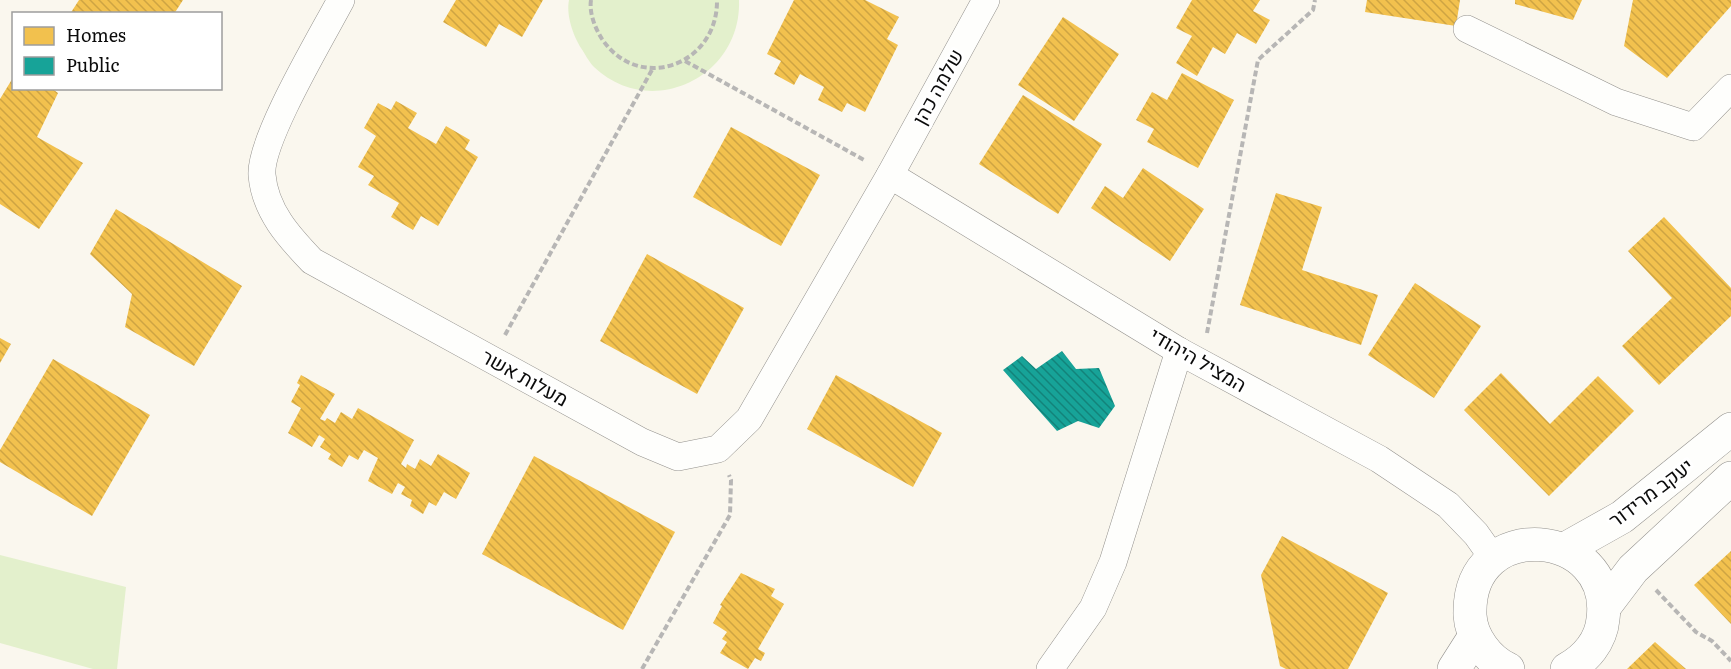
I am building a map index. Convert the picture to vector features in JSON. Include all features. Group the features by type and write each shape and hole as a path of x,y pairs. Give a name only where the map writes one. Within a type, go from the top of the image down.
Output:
{"street":[{"name":"מעלות אשר","path":"341,0 267,143 261,175 269,205 285,233 312,261 642,442 678,457 718,449"},
{"name":"שלמה כהן","path":"890,175 986,0"},
{"path":"1467,29 1616,102 1693,127 1731,88"},
{"name":"המציל היהודי","path":"890,175 1190,357 1379,459 1438,498 1476,534 1492,558"},
{"path":"718,449 749,418 890,175"},
{"path":"1050,669 1092,608 1113,562 1190,357"},
{"name":"יעקב מרידור","path":"1565,549 1622,517 1731,429"},
{"name":"יעקב מרידור","path":"1605,606 1633,569 1731,478"},
{"path":"1508,669 1486,653 1475,636 1470,602 1481,571 1492,558 1515,545 1537,543 1565,549 1581,560 1597,579 1605,606 1602,627 1594,646 1580,662 1567,669"},
{"path":"1454,669 1475,636"}],"path":[{"path":"591,0 595,28 610,50 628,63 653,68 662,68 685,61 702,47 710,35 717,14 717,0"},
{"path":"1190,357 1258,60 1313,10 1315,0"},
{"path":"685,61 890,175"},
{"path":"491,360 653,68"},
{"path":"642,669 730,515 731,480 718,449"},
{"path":"1653,587 1696,632 1712,640 1731,661"}],"green space":[{"path":"569,0 739,0 736,27 726,51 709,69 689,83 666,90 641,90 617,83 592,65 573,31 568,12"},
{"path":"0,555 126,587 117,669 93,669 0,643"}],"building: Homes":[{"path":"79,0 183,0 175,12 71,12"},
{"path":"456,0 543,0 522,37 499,24 486,47 443,22"},
{"path":"794,0 865,0 899,17 887,39 898,45 865,112 847,103 842,112 818,100 824,87 800,74 794,85 774,74 781,61 767,54"},
{"path":"1192,0 1260,0 1253,11 1270,20 1256,44 1237,33 1225,54 1213,47 1197,76 1176,63 1192,36 1176,28"},
{"path":"1367,0 1460,0 1456,26 1365,12"},
{"path":"1515,0 1582,0 1573,20 1515,4"},
{"path":"1633,0 1731,0 1731,6 1667,78 1624,46"},
{"path":"1063,17 1119,54 1074,121 1018,85"},
{"path":"1182,73 1234,100 1198,168 1147,142 1154,129 1136,120 1152,92 1167,100"},
{"path":"12,79 12,90 54,90 58,93 37,137 83,163 39,229 0,204 0,99"},
{"path":"1023,95 1102,144 1058,214 979,164"},
{"path":"396,101 417,113 408,128 436,144 446,126 470,140 465,149 478,157 438,226 421,216 413,230 391,217 399,203 368,185 374,176 358,167 376,136 364,128 378,103 391,110"},
{"path":"731,127 820,175 781,246 693,197"},
{"path":"1143,168 1204,209 1170,261 1091,208 1105,186 1123,198"},
{"path":"1276,193 1322,207 1302,270 1378,295 1361,345 1240,305"},
{"path":"116,209 242,286 194,366 125,327 132,294 90,254"},
{"path":"1664,217 1731,288 1731,316 1659,385 1622,346 1672,298 1628,251"},
{"path":"647,254 744,308 697,394 600,341"},
{"path":"1415,283 1481,326 1434,398 1368,355"},
{"path":"0,338 11,344 0,363"},
{"path":"53,359 150,415 92,516 0,462 0,450"},
{"path":"1501,373 1550,424 1598,376 1634,411 1549,496 1464,410"},
{"path":"301,375 335,394 320,419 325,421 327,418 335,423 341,412 352,419 358,408 414,440 401,464 406,468 407,464 415,469 420,459 431,466 438,454 470,473 456,499 444,492 436,506 429,502 423,514 410,506 412,500 401,494 405,487 398,483 392,494 368,481 378,458 364,450 358,460 349,455 342,467 328,459 331,454 320,447 325,439 319,435 312,447 288,433 301,408 291,402 300,385 297,383"},
{"path":"836,375 942,433 913,487 807,429"},
{"path":"534,456 675,532 623,630 482,554"},
{"path":"1282,536 1388,593 1348,669 1286,669 1280,666 1261,575"},
{"path":"1731,551 1731,624 1694,585"},
{"path":"741,573 775,589 771,596 784,604 758,649 765,653 761,661 755,658 748,669 720,653 727,642 722,639 727,632 713,623 722,606 720,605"},
{"path":"1655,642 1686,669 1627,669"}],"building: Public":[{"path":"1062,351 1076,369 1099,368 1115,406 1099,428 1078,421 1057,431 1003,370 1022,356 1036,369"}]}
